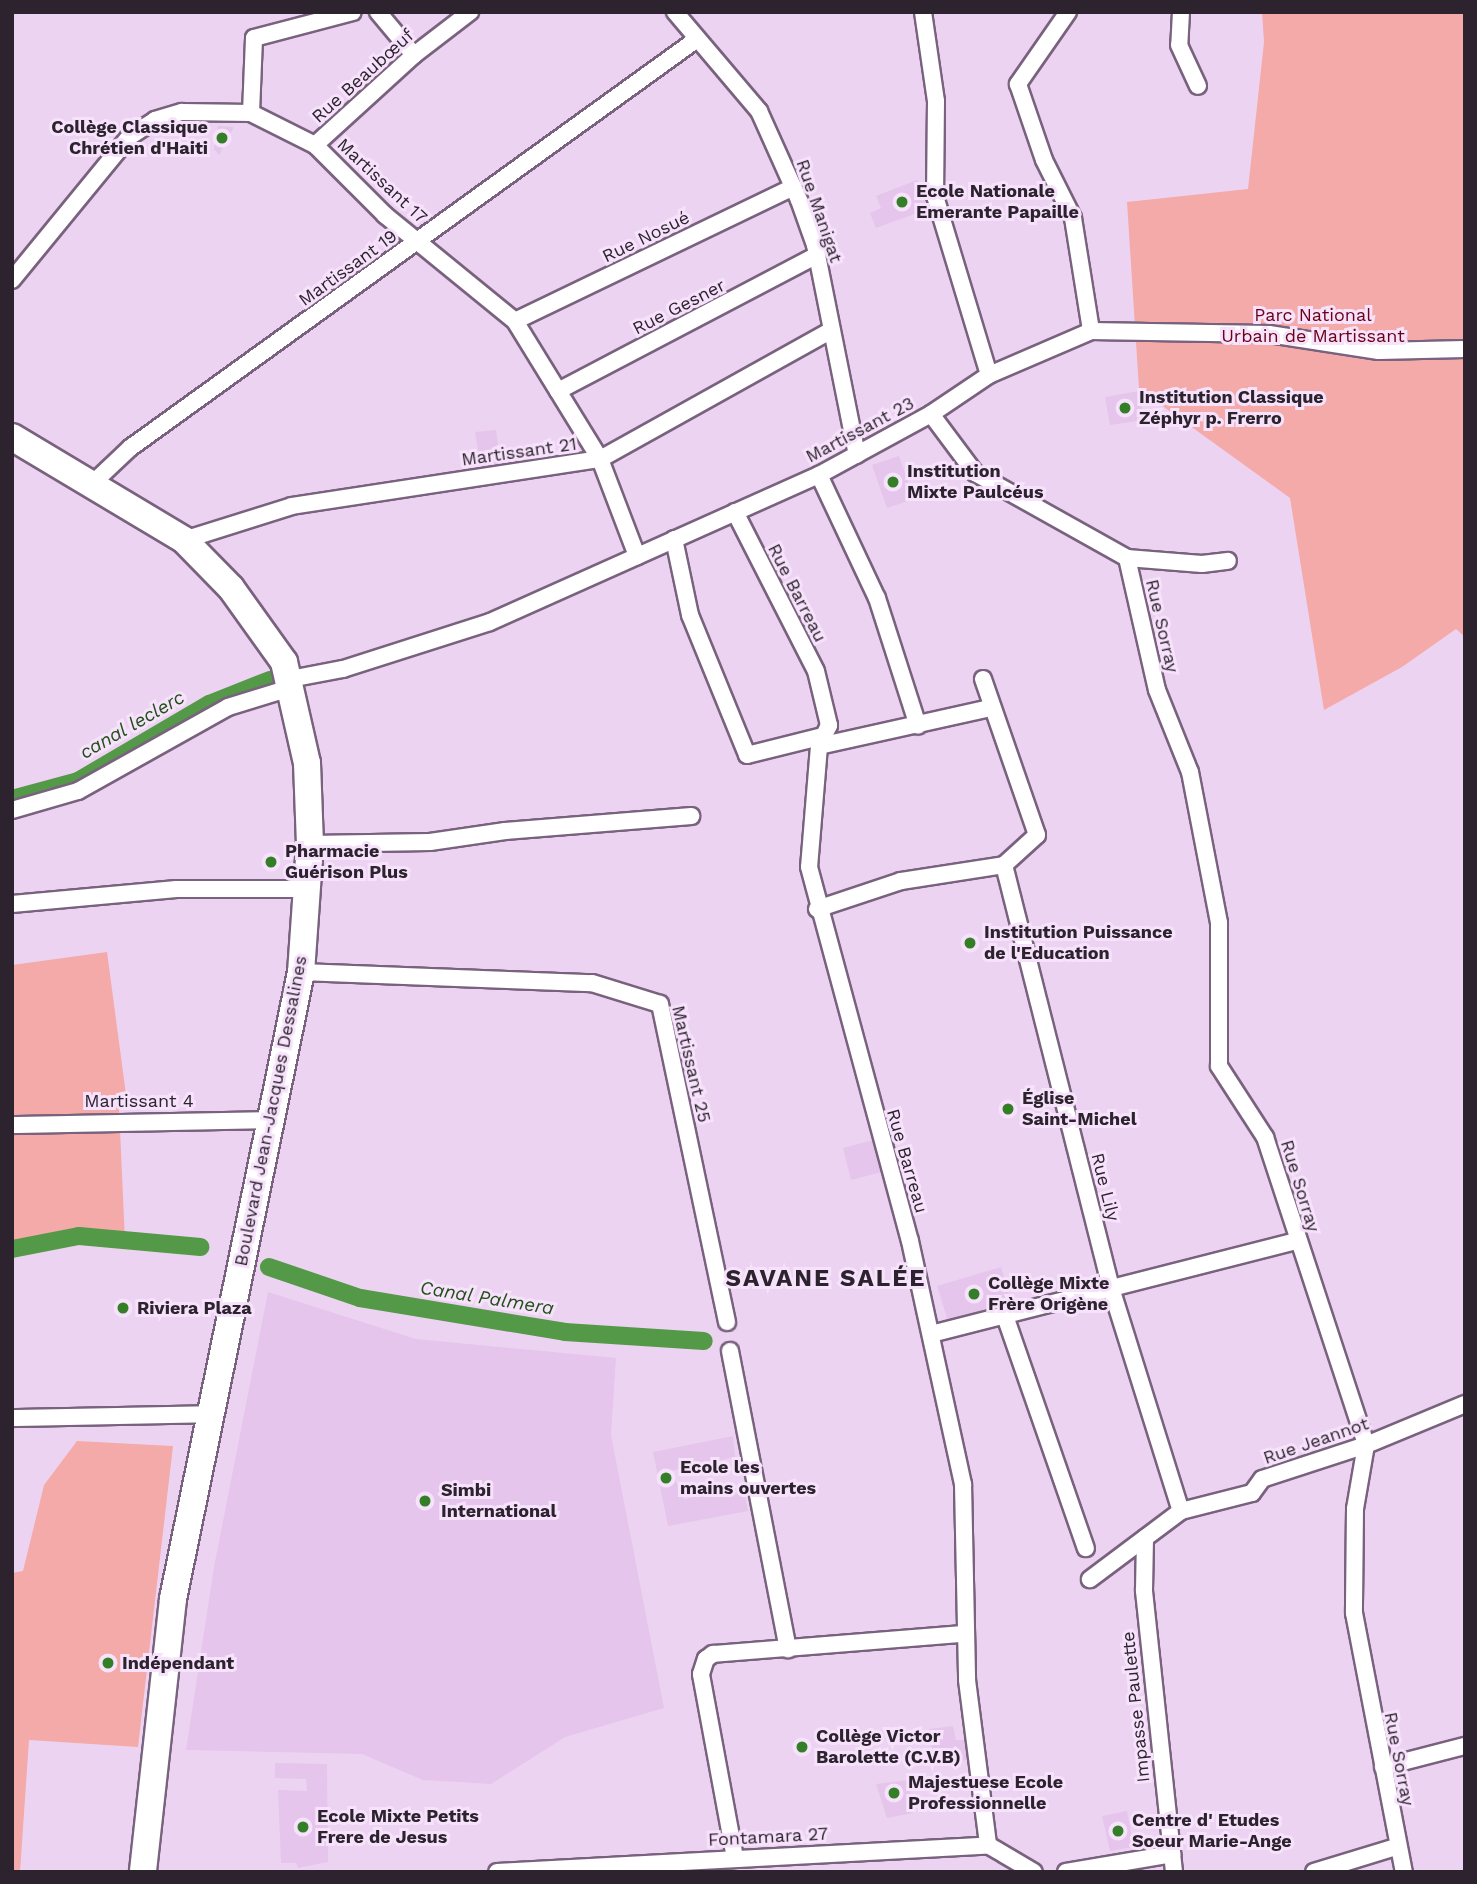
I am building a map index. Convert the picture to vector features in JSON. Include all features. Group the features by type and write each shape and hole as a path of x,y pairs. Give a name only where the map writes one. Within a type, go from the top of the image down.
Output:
{"main road":[{"name":"Boulevard Jean-Jacques Dessalines","path":"12,438 93,483 184,540 231,588 269,636 292,683 307,763 310,844 301,972 267,1120 258,1192 173,1599 143,1872"}],"street":[{"path":"251,113 254,38 353,12"},
{"path":"378,12 414,55"},
{"name":"Rue Beaubœuf","path":"315,145 414,55 470,12"},
{"name":"Rue Manigat","path":"675,12 759,111 793,187 817,254 858,455"},
{"path":"923,12 936,101 935,196 989,374"},
{"path":"1068,12 1018,84 1044,160 1073,218 1091,331"},
{"path":"1181,12 1179,45 1198,86"},
{"name":"Martissant 19","path":"93,483 130,448 697,39"},
{"name":"Martissant 17","path":"12,280 129,137 155,120 182,112 251,113 315,145 385,215 515,321 600,459 637,556"},
{"name":"Rue Nosué","path":"515,321 793,187"},
{"name":"Rue Gesner","path":"558,391 817,254"},
{"name":"Martissant 21","path":"184,540 292,506 600,459 832,330"},
{"name":"Martissant 23","path":"12,810 78,791 228,707 292,683 490,622 819,475 931,414 989,374 1091,331 1269,334 1379,351 1465,349"},
{"path":"931,414 975,473 1127,558 1202,564 1228,561"},
{"path":"819,475 877,598 918,726"},
{"name":"Rue Barreau","path":"735,512 816,671 829,725 821,741 809,867 817,909 910,1241 963,1484 964,1634 988,1845"},
{"path":"674,539 690,615 747,755 918,726 991,708"},
{"name":"Rue Sorray","path":"1127,558 1157,690 1190,772 1219,923 1220,1066 1265,1137 1296,1241 1366,1445 1355,1509 1354,1613 1396,1847 1404,1872"},
{"path":"817,909 901,881 1004,864 1037,835 983,679"},
{"path":"310,844 430,842 505,831 691,816"},
{"name":"Rue Lily","path":"1004,864 1111,1288 1181,1511"},
{"path":"12,904 176,889 308,889"},
{"name":"Martissant 25","path":"301,972 592,983 660,1004 727,1322"},
{"name":"Martissant 4","path":"12,1125 267,1120"},
{"path":"931,1334 1296,1241"},
{"path":"1005,1316 1086,1548"},
{"path":"730,1351 788,1649"},
{"name":"Rue Jeannot","path":"1181,1511 1252,1493 1262,1479 1366,1445 1465,1404"},
{"path":"12,1418 212,1414"},
{"path":"1090,1579 1181,1511"},
{"name":"Impasse Paulette","path":"1145,1538 1144,1591 1174,1872"},
{"path":"735,1858 701,1674 703,1664 713,1654 964,1634"},
{"path":"1383,1768 1465,1746"},
{"path":"988,1845 1034,1872"},
{"name":"Fontamara 27","path":"497,1872 988,1845"},
{"path":"1314,1872 1396,1847"},
{"path":"1066,1872 1172,1854"}],"shaded area":[{"name":"Collège Classique Chrétien d'Haiti","path":"218,126 234,127 219,155 214,149"},
{"name":"Ecole Nationale Emerante Papaille","path":"917,180 928,209 876,228 870,213 881,208 876,196"},
{"name":"Institution Classique Zéphyr p. Frerro","path":"1139,391 1144,420 1110,425 1105,397"},
{"path":"496,430 501,465 481,467 475,432"},
{"name":"Institution Mixte Paulcéus","path":"899,456 914,499 887,508 872,465"},
{"path":"877,1139 886,1171 851,1180 843,1148"},
{"name":"Collège Mixte Frère Origène","path":"1001,1267 1011,1301 948,1321 937,1286"},
{"name":"Simbi International","path":"268,1292 416,1339 616,1358 611,1435 664,1708 565,1737 491,1784 423,1780 362,1754 186,1750 214,1567"},
{"name":"Ecole les mains ouvertes","path":"733,1436 735,1457 671,1471 684,1499 743,1486 748,1511 668,1526 653,1452"},
{"path":"953,1726 956,1740 969,1740 973,1759 934,1765 929,1729"},
{"name":"Ecole Mixte Petits Frere de Jesus","path":"275,1763 327,1764 328,1862 298,1868 296,1863 281,1863 278,1790 307,1791 306,1779 275,1778"},
{"name":"Majestuese Ecole Professionnelle","path":"909,1780 913,1813 887,1818 876,1784"},
{"name":"Centre d' Etudes Soeur Marie-Ange","path":"1127,1811 1134,1847 1110,1851 1102,1816"}],"green space":[{"name":"Parc National Urbain de Martissant","path":"1262,12 1465,12 1465,637 1456,629 1402,667 1324,710 1290,498 1139,389 1127,202 1248,189 1264,42"},
{"path":"107,952 127,1102 119,1107 125,1241 89,1239 12,1256 12,965"},
{"path":"77,1441 173,1446 138,1747 29,1740 20,1872 12,1872 12,1573 23,1571 44,1485"}],"waterway":[{"name":"canal leclerc","path":"12,799 78,781 209,704 270,680"},
{"name":"Canal Palmera","path":"12,1249 79,1236 201,1247"},
{"name":"Canal Palmera","path":"269,1267 360,1298 565,1332 704,1341"}],"place":[{"name":"Collège Classique Chrétien d'Haiti","path":"222,138"},
{"name":"Ecole Nationale Emerante Papaille","path":"902,202"},
{"name":"Institution Classique Zéphyr p. Frerro","path":"1125,408"},
{"name":"Institution Mixte Paulcéus","path":"893,482"},
{"name":"Pharmacie Guérison Plus","path":"271,862"},
{"name":"Institution Puissance de l'Education","path":"970,943"},
{"name":"Église Saint-Michel","path":"1008,1109"},
{"name":"Collège Mixte Frère Origène","path":"974,1294"},
{"name":"Riviera Plaza","path":"123,1308"},
{"name":"Ecole les mains ouvertes","path":"666,1478"},
{"name":"Simbi International","path":"425,1501"},
{"name":"Indépendant","path":"108,1663"},
{"name":"Collège Victor Barolette (C.V.B)","path":"802,1747"},
{"name":"Majestuese Ecole Professionnelle","path":"894,1793"},
{"name":"Ecole Mixte Petits Frere de Jesus","path":"303,1827"},
{"name":"Centre d' Etudes Soeur Marie-Ange","path":"1118,1831"}],"district":[{"name":"SAVANE SALÉE","path":"826,1279"}]}
